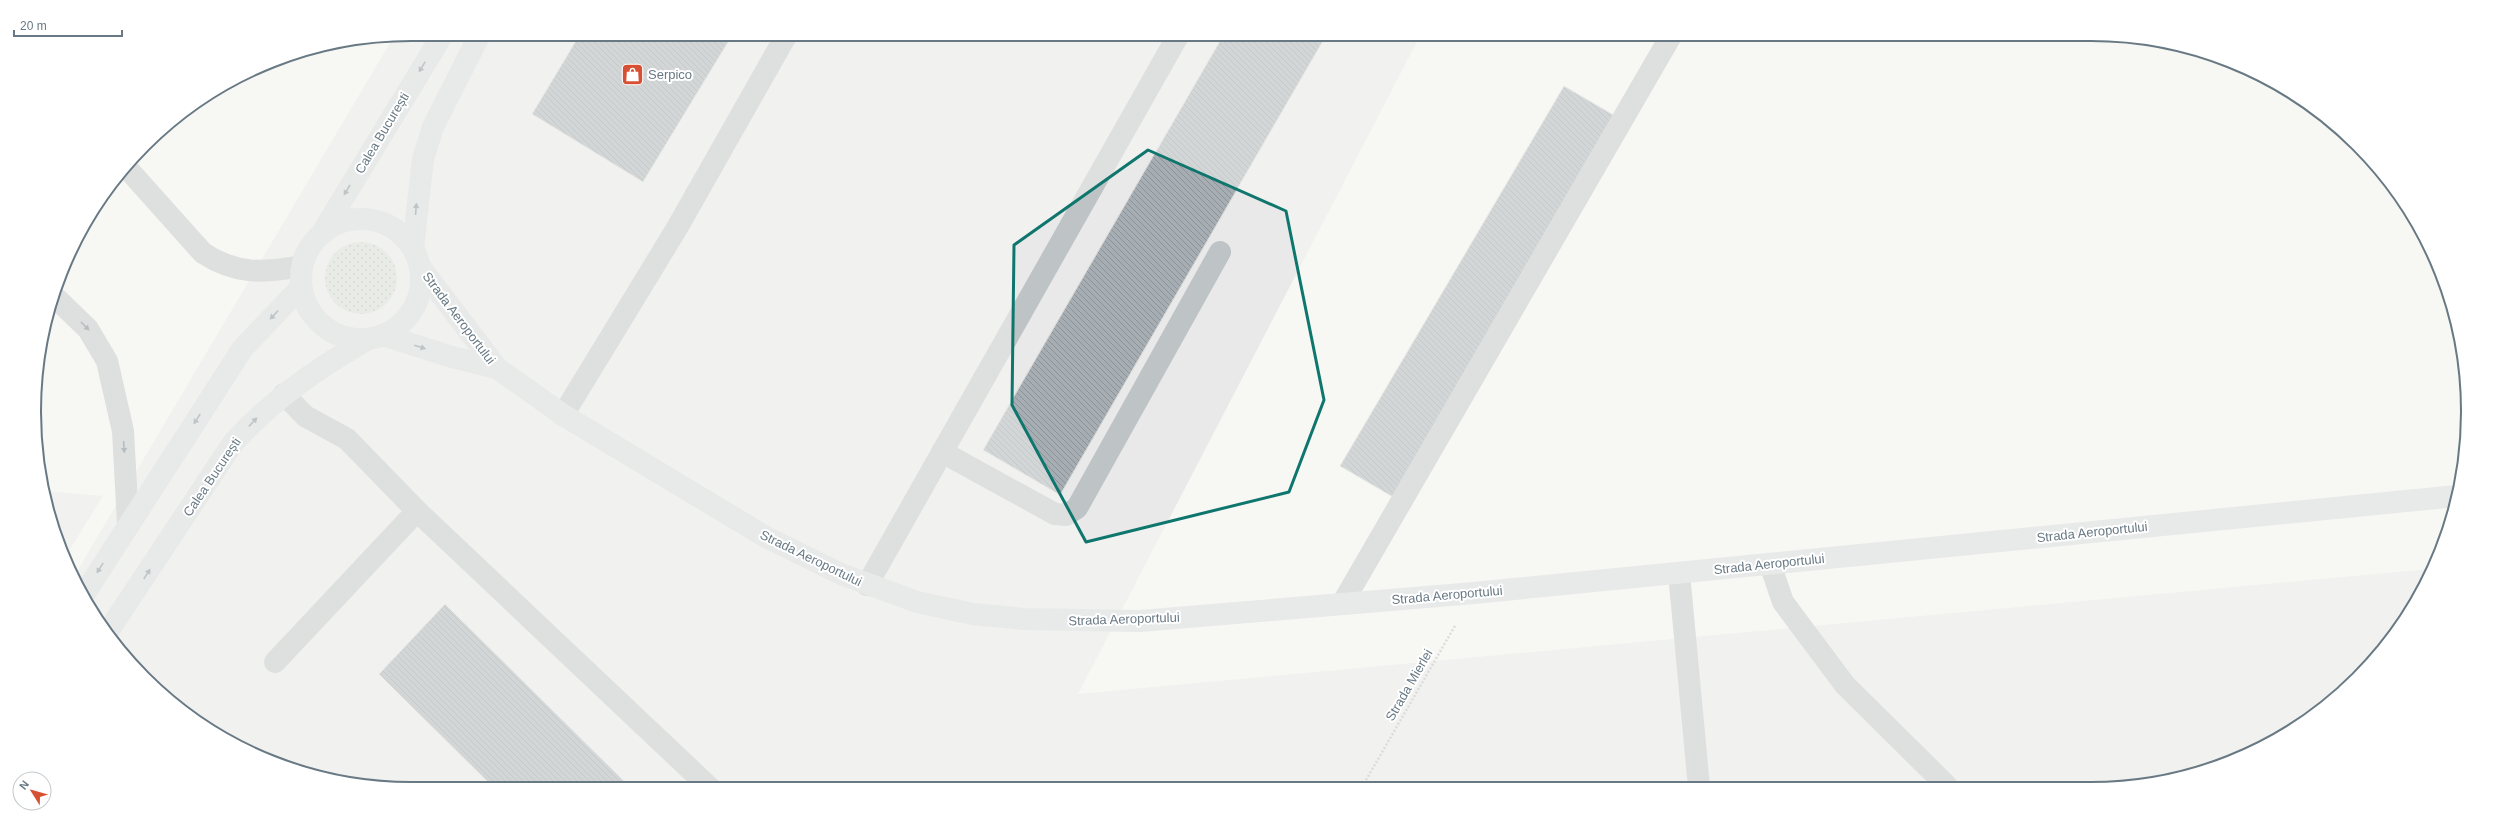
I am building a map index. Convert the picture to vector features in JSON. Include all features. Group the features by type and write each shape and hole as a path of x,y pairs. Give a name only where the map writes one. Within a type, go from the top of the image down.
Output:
{"main road":[{"name":"Calea București","path":"322,233 439,41"},
{"path":"301,277 306,305 317,320 332,332 349,338 376,337 401,324 414,308 421,288 417,257 423,159 432,126 476,41"},
{"path":"87,590 128,523 243,348 301,277 309,248 322,233 340,223 360,219 381,222 399,232 417,257"},
{"name":"Strada Aeroportului","path":"417,257 497,368 563,415 766,537 867,585 917,602 973,614 1063,621 1140,621 1474,593 2451,497"},
{"name":"Calea București","path":"111,627 233,442 257,417 311,374 376,337"},
{"name":"Strada Aeroportului","path":"376,337 497,368"}],"lane":[{"path":"563,415 677,228 783,41"},
{"path":"867,585 1175,41"},
{"path":"1342,604 1668,41"},
{"path":"130,171 203,253 230,267 251,272 274,271 301,277"},
{"path":"942,452 1055,514 1066,515 1077,508 1220,252"},
{"path":"58,301 88,329 107,361 123,431 128,523"},
{"path":"284,394 305,416 347,438 417,511 704,782"},
{"path":"275,662 417,511"},
{"path":"1770,564 1783,602 1845,685 1943,782"},
{"path":"1679,573 1699,782"}],"path":[{"name":"Strada Mierlei","path":"1365,782 1474,593"}],"highlighted area":[{"path":"1148,150 1286,211 1324,400 1289,492 1086,542 1012,405 1014,245"}],"shaded area":[{"path":"412,41 1417,41 1078,694 2426,569 2399,617 2369,656 2335,690 2296,720 2254,744 2210,762 2163,775 2139,779 2090,782 412,782 363,779 316,769 270,754 248,744 206,720 167,690 133,656 103,617 77,571 391,42"},
{"path":"361,242 375,245 387,252 394,264 397,278 394,292 387,304 375,311 361,314 347,311 335,304 328,292 325,278 328,264 335,252 347,245"},
{"path":"50,492 103,496 68,552"}],"building":[{"name":"Serpico","path":"576,41 729,41 643,182 532,114"},
{"path":"1220,41 1323,41 1060,495 983,450"},
{"path":"1564,86 1617,117 1393,497 1340,466"},
{"path":"445,604 625,782 488,782 379,674"}],"place":[{"name":"Serpico","path":"632,74"}]}
